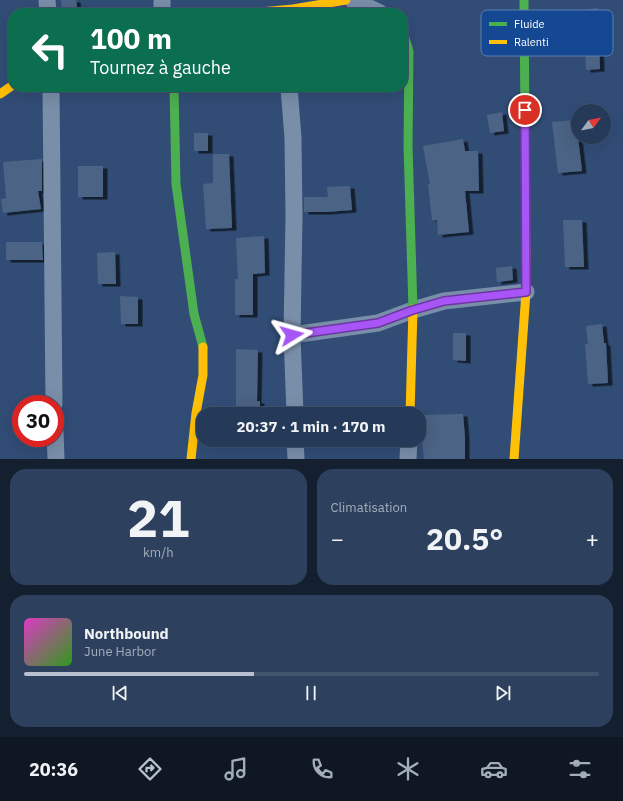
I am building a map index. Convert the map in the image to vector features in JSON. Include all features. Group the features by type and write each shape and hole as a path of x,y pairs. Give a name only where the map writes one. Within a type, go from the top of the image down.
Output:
{"street":[{"path":"280,8 292,4 346,0"},
{"path":"353,0 370,8"},
{"path":"524,0 524,10"},
{"path":"408,48 408,146 413,310 410,407"},
{"path":"514,459 526,292 524,56"},
{"path":"51,92 54,395"},
{"path":"174,92 176,184 194,314 203,344 203,375 196,413 191,459"},
{"path":"289,92 293,138 294,216 292,335 294,407"},
{"path":"292,335 378,323 413,310 444,301 526,292"},
{"path":"56,447 56,459"},
{"path":"295,447 296,459"},
{"path":"408,459 409,447"}],"building":[{"path":"61,0 76,0 77,8 62,8"},
{"path":"598,8 598,10 582,10"},
{"path":"585,56 600,56 600,69 586,70"},
{"path":"502,112 504,131 490,133 487,115"},
{"path":"571,120 571,144 579,144 582,171 558,173 552,122"},
{"path":"194,133 208,133 208,151 194,151"},
{"path":"463,139 465,151 478,151 479,191 465,191 469,232 438,235 437,220 432,220 428,184 430,184 423,146"},
{"path":"213,154 229,154 232,228 206,229 203,184 213,183"},
{"path":"42,159 42,191 38,191 41,209 3,213 1,199 6,198 3,162"},
{"path":"78,166 103,166 103,197 78,197"},
{"path":"350,186 352,210 304,212 304,197 328,197 327,187"},
{"path":"563,220 582,220 584,267 565,267"},
{"path":"264,236 265,273 253,274 253,315 235,315 235,279 238,279 236,238"},
{"path":"6,242 42,242 43,260 6,260"},
{"path":"115,252 116,284 98,284 97,253"},
{"path":"512,266 513,280 497,282 496,268"},
{"path":"120,296 138,297 138,324 121,324"},
{"path":"602,324 604,343 606,343 608,383 588,384 585,344 588,344 586,326"},
{"path":"453,333 466,333 466,361 453,360"},
{"path":"236,349 258,350 257,401 260,401 260,407 236,407"},
{"path":"463,414 465,459 424,459 423,447 426,447 426,415"}],"traffic: fast":[{"path":"524,0 524,10"},
{"path":"408,48 408,146 413,309"},
{"path":"524,56 526,250"},
{"path":"174,92 176,184 194,314 203,347"}],"traffic: slow":[{"path":"299,8 346,0"},
{"path":"0,94 8,88"},
{"path":"514,459 526,292 526,250"},
{"path":"410,407 413,309"},
{"path":"191,459 196,413 203,375 203,347"}],"route":[{"path":"292,335 378,323 413,310 444,301 526,292 525,110"}]}
